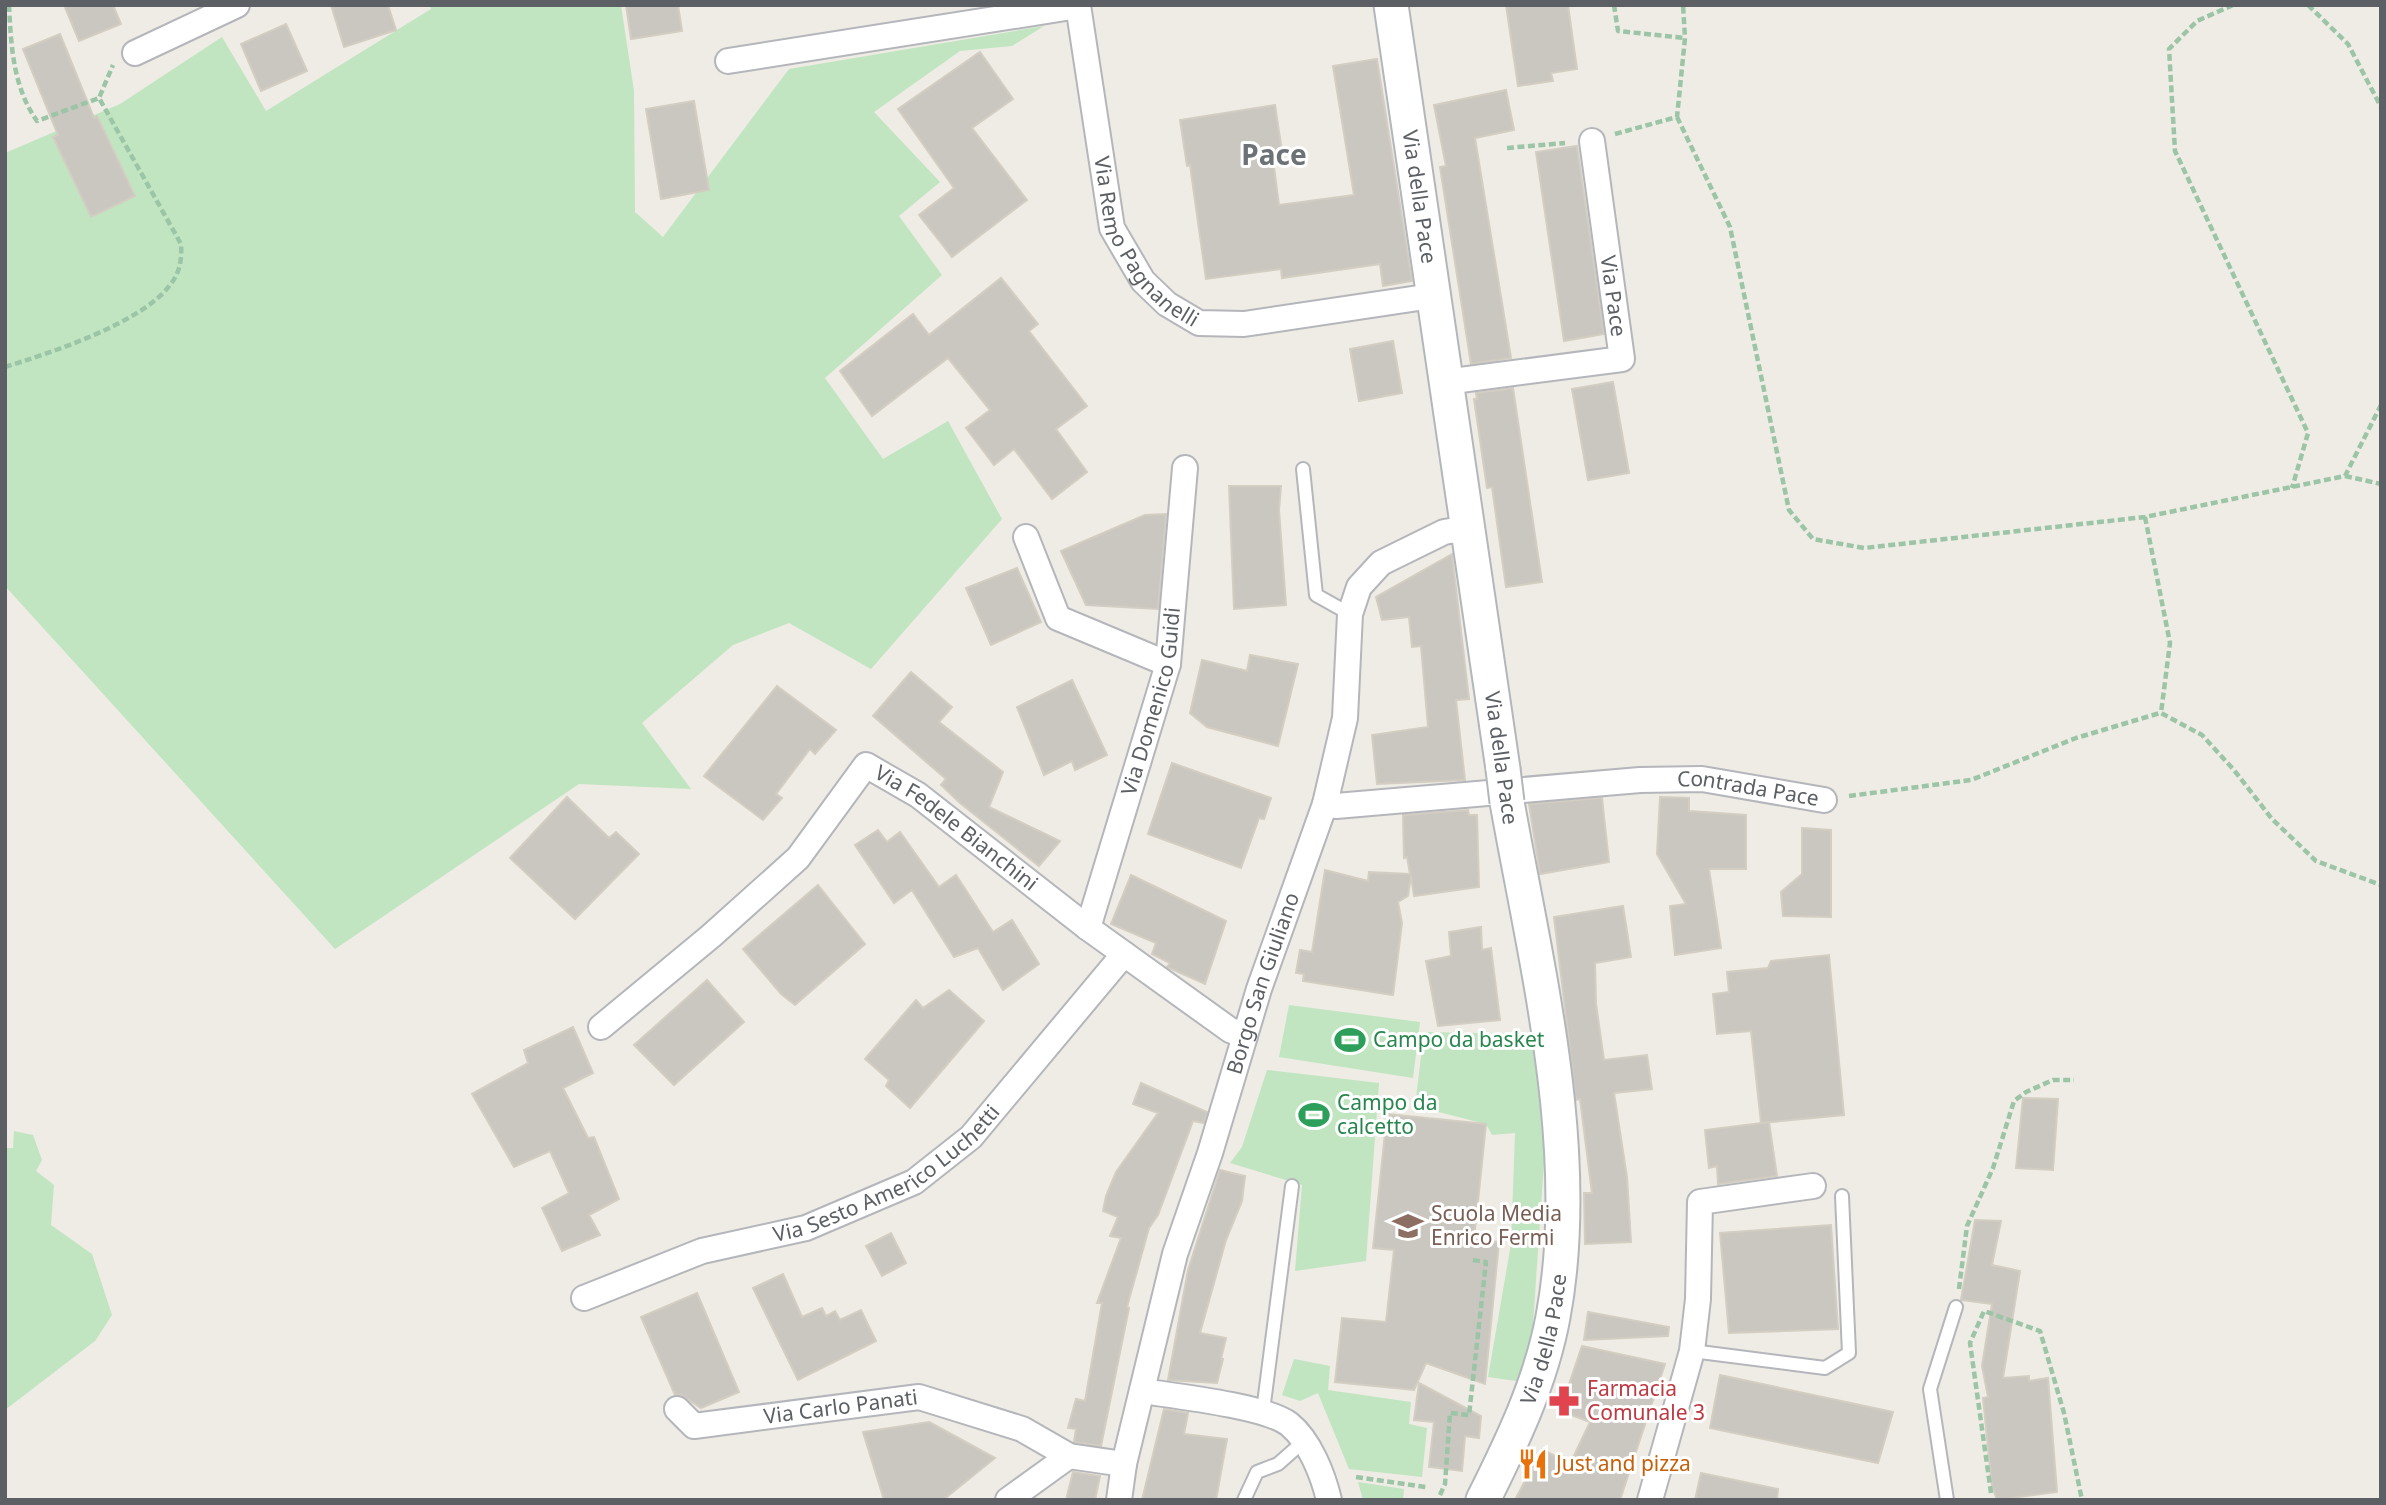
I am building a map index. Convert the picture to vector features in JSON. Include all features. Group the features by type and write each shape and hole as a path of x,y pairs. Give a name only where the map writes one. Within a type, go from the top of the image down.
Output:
{"main road":[{"name":"Via della Pace","path":"1391,5 1507,802 1553,1075 1564,1172 1565,1227 1553,1320 1519,1429 1483,1500"}],"street":[{"path":"135,53 237,5"},
{"path":"728,61 1078,5"},
{"name":"Via Remo Pagnanelli","path":"1078,5 1112,228 1143,281 1167,304 1199,323 1244,324 1432,296"},
{"name":"Via Pace","path":"1445,382 1622,359 1592,141"},
{"name":"Via Domenico Guidi","path":"1088,928 1168,664 1185,468"},
{"name":"Borgo San Giuliano","path":"1119,1500 1124,1464 1175,1254 1259,989 1325,804 1345,718 1350,614 1359,587 1381,564 1444,532 1468,528"},
{"path":"1026,537 1058,618 1168,664"},
{"name":"Via Fedele Bianchini","path":"601,1027 711,936 798,858 866,765 918,795 1088,928 1230,1030 1245,1036"},
{"name":"Contrada Pace","path":"1325,804 1336,806 1489,795 1640,780 1702,779 1824,800"},
{"name":"Via Sesto Americo Luchetti","path":"584,1298 702,1251 806,1228 914,1182 971,1136 1124,954"},
{"path":"1650,1500 1692,1352 1698,1300 1700,1202 1812,1186"},
{"path":"1142,1391 1263,1411 1289,1424 1304,1441 1329,1500"},
{"name":"Via Carlo Panati","path":"677,1409 694,1426 919,1397 1022,1429 1069,1456 1124,1464"},
{"path":"1009,1500 1069,1456"}],"lane":[{"path":"1303,469 1316,596 1350,614"},
{"path":"1263,1411 1292,1185"},
{"path":"1692,1352 1825,1368 1849,1353 1842,1196"},
{"path":"1947,1500 1930,1389 1956,1307"},
{"path":"1244,1500 1257,1472 1285,1459 1304,1441"}],"path":[{"path":"9,5 17,81 27,107 37,121 99,98 112,65 135,53"},
{"path":"1615,5 1618,31 1685,38"},
{"path":"1683,5 1685,38 1677,117 1730,227 1789,510 1813,539 1864,548 2145,517 2345,476 2381,484"},
{"path":"2233,5 2197,21 2169,48 2175,151 2308,433 2292,489"},
{"path":"2308,5 2348,44 2381,107"},
{"path":"5,367 96,334 156,300 171,284 182,261 181,244 99,98"},
{"path":"1507,148 1592,141 1677,117"},
{"path":"2345,476 2381,405"},
{"path":"2145,517 2170,643 2161,713 2202,736 2234,770 2272,819 2316,860 2381,885"},
{"name":"Contrada Pace","path":"1824,800 1971,780 2076,738 2161,713"},
{"path":"1991,1493 1970,1343 1956,1307 1967,1226 1993,1168 2014,1101 2026,1091 2053,1080 2074,1080"},
{"path":"1440,1495 1445,1483 1450,1413 1469,1415 1486,1262 1472,1261"},
{"path":"1970,1343 1984,1311 2040,1331 2064,1413 2082,1500"},
{"path":"1356,1477 1426,1487"}],"green space":[{"path":"430,5 621,5 634,91 635,212 663,237 789,69 1044,26 1012,46 960,51 874,112 940,182 899,216 942,275 825,378 883,459 948,421 1002,519 871,669 789,623 733,645 642,723 691,789 579,784 335,949 5,586 5,153 120,104 222,37 266,111 431,9"},
{"name":"Campo da basket","path":"1289,1005 1420,1022 1413,1078 1279,1057"},
{"path":"1424,1032 1530,1034 1546,1133 1529,1383 1488,1377 1511,1244 1515,1133 1492,1135 1486,1124 1415,1106"},
{"path":"1267,1070 1379,1083 1366,1261 1295,1271 1302,1185 1230,1163 1242,1147"},
{"path":"14,1131 33,1135 42,1160 36,1171 54,1185 51,1225 92,1254 112,1315 95,1341 5,1410 5,1148 13,1148"},
{"path":"1294,1359 1330,1366 1328,1390 1411,1402 1409,1424 1427,1428 1422,1477 1349,1469 1318,1393 1300,1401 1282,1395"},
{"path":"1358,1482 1404,1489 1403,1500 1363,1500"}],"building":[{"path":"64,5 113,5 121,24 79,41"},
{"path":"331,5 388,5 396,30 344,47"},
{"path":"626,5 678,5 682,31 631,39"},
{"path":"1506,5 1568,5 1577,69 1551,73 1553,81 1518,86"},
{"path":"286,24 307,71 261,91 241,44"},
{"path":"60,34 94,118 97,116 135,196 91,217 53,137 58,135 23,49"},
{"path":"980,52 1013,99 972,128 1027,200 952,257 919,215 954,188 898,109"},
{"path":"1377,59 1412,281 1383,286 1380,264 1282,278 1281,269 1206,279 1190,165 1187,166 1180,120 1275,105 1282,151 1272,152 1279,205 1354,195 1333,66"},
{"path":"1506,90 1514,130 1475,138 1511,358 1471,364 1440,167 1446,166 1434,105"},
{"path":"694,101 709,190 661,199 646,109"},
{"path":"1577,146 1604,334 1564,341 1536,152"},
{"path":"1001,278 1038,324 1029,331 1087,406 1056,429 1087,472 1052,499 1014,449 994,465 966,428 990,410 948,358 872,416 840,371 913,314 929,335"},
{"path":"1393,341 1402,393 1359,401 1350,349"},
{"path":"1613,382 1629,473 1588,480 1572,389"},
{"path":"1513,388 1542,582 1506,587 1492,487 1487,488 1474,399 1477,399 1476,393"},
{"path":"1229,486 1281,486 1279,510 1286,605 1234,609"},
{"path":"1166,514 1158,609 1086,605 1061,551 1145,515"},
{"path":"1452,554 1469,699 1456,700 1465,780 1377,784 1372,735 1428,727 1421,646 1412,647 1409,617 1382,620 1376,597"},
{"path":"1017,568 1041,622 991,645 966,588"},
{"path":"1250,655 1298,664 1278,746 1207,727 1190,713 1202,660 1247,671"},
{"path":"911,672 952,707 939,722 1003,772 989,807 1060,841 1039,866 960,803 941,785 946,779 873,716"},
{"path":"1072,680 1107,755 1075,770 1072,761 1044,775 1017,707"},
{"path":"777,686 836,730 815,754 810,749 776,794 782,798 763,820 704,776"},
{"path":"1172,763 1271,798 1264,819 1259,818 1241,868 1148,834"},
{"path":"567,797 609,838 616,832 639,854 575,919 510,858"},
{"path":"1660,797 1689,798 1689,811 1746,815 1746,869 1709,869 1721,948 1675,955 1670,906 1686,904 1657,854"},
{"path":"1602,798 1609,862 1540,874 1529,804"},
{"path":"1468,810 1469,815 1477,815 1479,887 1414,896 1411,876 1408,896 1398,902 1402,923 1393,995 1303,981 1304,974 1296,973 1300,950 1312,952 1325,870 1368,881 1369,872 1410,874 1407,857 1404,858 1403,815"},
{"path":"1802,828 1831,830 1831,917 1783,916 1781,892 1802,874"},
{"path":"878,830 887,842 900,832 939,887 956,875 993,932 1012,920 1039,964 1003,990 978,948 954,957 912,890 894,903 855,845"},
{"path":"1131,875 1226,921 1205,984 1167,967 1170,963 1152,954 1156,943 1111,924"},
{"path":"818,885 865,944 795,1005 781,994 743,949"},
{"path":"1623,906 1631,957 1595,963 1596,1004 1604,1060 1647,1055 1652,1089 1614,1093 1627,1177 1631,1242 1585,1244 1584,1193 1592,1193 1580,1099 1576,1100 1554,917"},
{"path":"1481,927 1482,950 1491,948 1500,1020 1438,1026 1426,961 1451,956 1449,932"},
{"path":"1829,955 1844,1115 1761,1123 1751,1031 1717,1034 1713,994 1729,992 1727,972 1768,968 1771,961"},
{"path":"707,980 744,1022 674,1085 634,1045"},
{"path":"949,990 984,1021 910,1108 886,1086 889,1080 865,1059 916,1000 923,1008"},
{"path":"573,1027 593,1073 563,1088 588,1138 594,1137 619,1199 589,1215 600,1235 562,1251 542,1208 569,1193 550,1151 514,1167 472,1094 528,1063 524,1050"},
{"path":"1141,1083 1207,1112 1204,1123 1193,1121 1158,1215 1149,1228 1127,1307 1129,1308 1101,1446 1074,1442 1076,1429 1068,1428 1076,1399 1085,1401 1102,1303 1097,1303 1121,1238 1110,1236 1118,1217 1103,1211 1106,1196 1116,1172 1158,1113 1133,1104"},
{"path":"2023,1098 2058,1099 2053,1170 2016,1168"},
{"path":"1387,1114 1486,1124 1474,1240 1499,1242 1485,1384 1426,1363 1414,1390 1335,1382 1342,1318 1386,1322 1394,1250 1373,1248"},
{"path":"1769,1122 1777,1176 1718,1184 1717,1166 1709,1168 1705,1130"},
{"path":"1220,1170 1245,1176 1242,1201 1226,1240 1200,1333 1226,1338 1223,1359 1217,1383 1168,1380 1188,1270"},
{"path":"1975,1220 2001,1221 1992,1265 2020,1271 2003,1378 2029,1376 2029,1381 2048,1378 2057,1492 1997,1500 1992,1486 1983,1398 1988,1397 1982,1366 1992,1304 1961,1300"},
{"path":"1831,1225 1838,1329 1729,1333 1720,1233"},
{"path":"891,1233 906,1263 882,1276 866,1246"},
{"path":"783,1274 802,1317 822,1308 826,1316 835,1311 840,1320 861,1310 876,1341 798,1380 753,1288"},
{"path":"697,1293 739,1392 701,1408 681,1395 675,1395 641,1317"},
{"path":"1588,1312 1669,1327 1668,1336 1584,1340"},
{"path":"1582,1346 1665,1364 1620,1500 1515,1500 1542,1449 1570,1464 1590,1422 1560,1411"},
{"path":"1720,1375 1893,1412 1878,1463 1710,1428"},
{"path":"1419,1383 1481,1416 1479,1438 1465,1436 1462,1471 1429,1467 1434,1422 1414,1420"},
{"path":"1164,1409 1188,1413 1184,1434 1227,1439 1216,1500 1142,1500"},
{"path":"929,1422 995,1458 943,1500 884,1500 863,1432"},
{"path":"1073,1472 1100,1476 1095,1500 1066,1500"},
{"path":"1701,1473 1778,1489 1777,1500 1695,1500"}],"place":[{"name":"Campo da basket","path":"1350,1040"},
{"name":"Campo da calcetto","path":"1314,1115"},
{"name":"Scuola Media Enrico Fermi","path":"1408,1226"},
{"name":"Farmacia Comunale 3","path":"1564,1401"},
{"name":"Just and pizza","path":"1533,1464"}],"district":[{"name":"Pace","path":"1274,155"}]}
